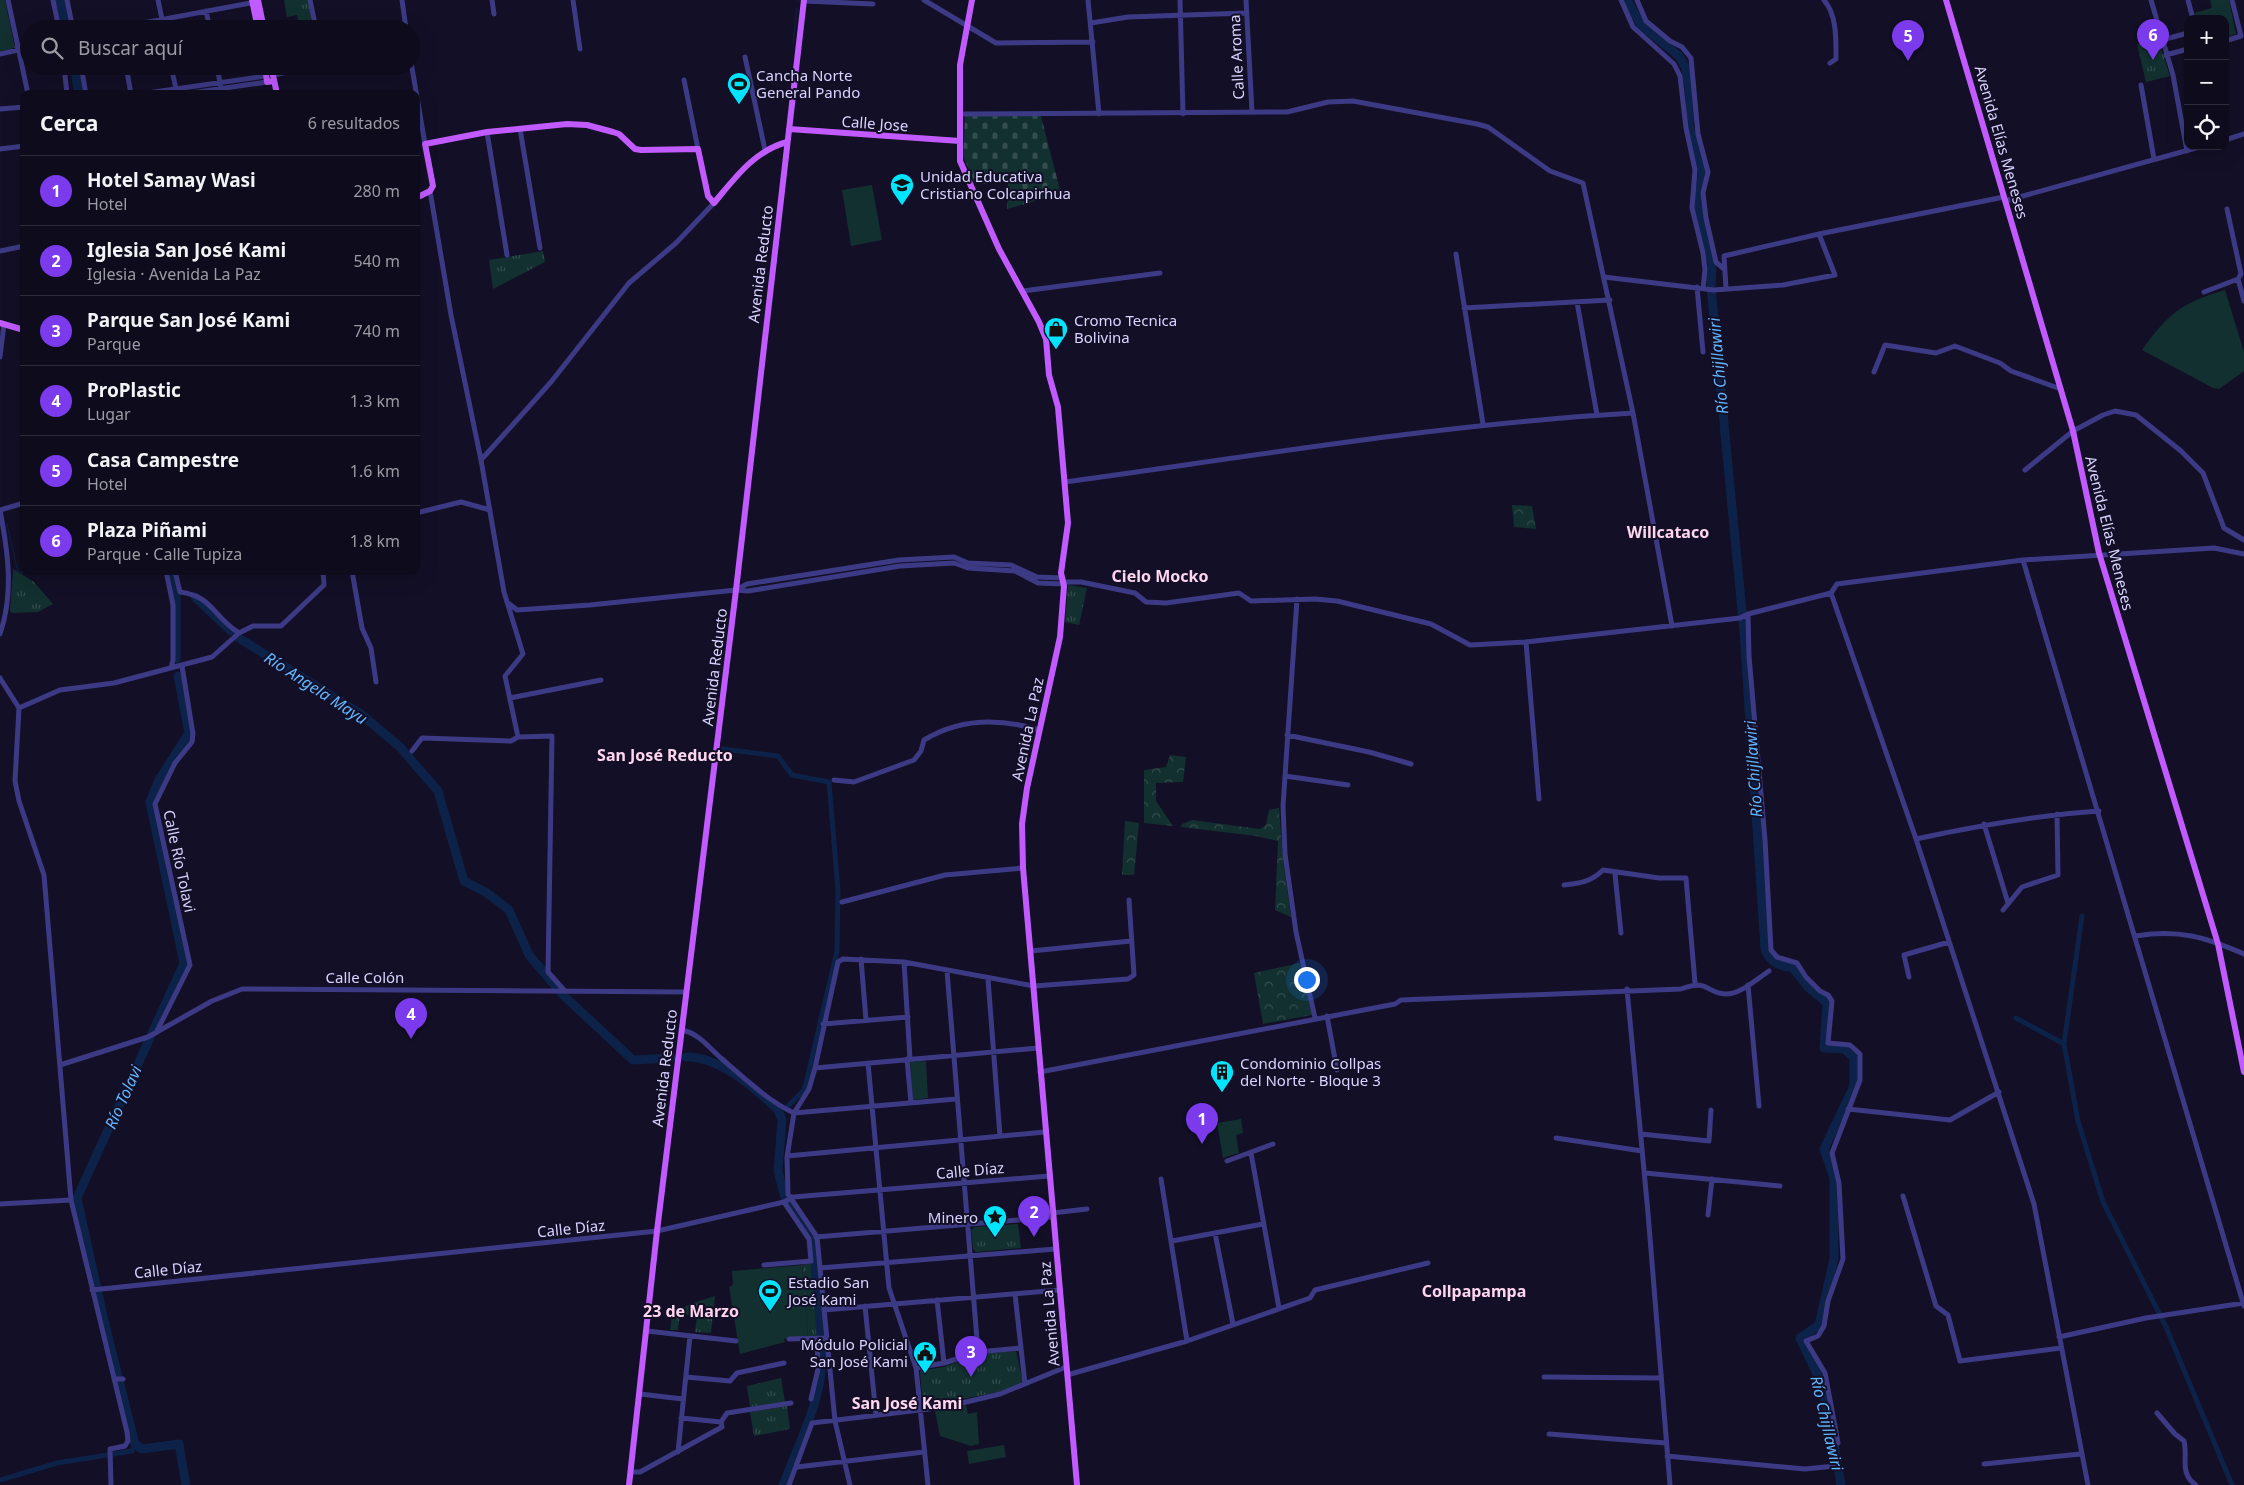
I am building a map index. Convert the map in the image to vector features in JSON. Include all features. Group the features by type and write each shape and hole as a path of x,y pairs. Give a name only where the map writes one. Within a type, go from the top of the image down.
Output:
{"main road":[{"name":"Avenida Reducto","path":"629,1485 657,1231 736,590 804,0"},
{"name":"Avenida La Paz","path":"972,0 960,65 960,161 999,249 1046,339 1049,375 1058,407 1068,523 1061,573 1063,581 1060,637 1026,788 1022,824 1023,868 1058,1290 1077,1485"},
{"name":"Avenida Elías Meneses","path":"1946,0 2073,431 2099,554 2218,944 2244,1072"},
{"path":"256,1 257,20"},
{"path":"256,1 261,20"},
{"path":"268,75 275,90"},
{"path":"420,196 430,191 433,186 425,144 487,132 567,124 587,125 619,134 629,144 641,150 698,149 708,196 714,203 750,161 765,150 787,142"},
{"name":"Calle Jose","path":"789,129 960,141"},
{"path":"2,323 20,329"}],"street":[{"path":"8,0 20,61"},
{"path":"54,0 58,20"},
{"path":"67,0 71,20"},
{"path":"158,0 162,19"},
{"path":"310,0 314,20"},
{"path":"402,0 405,20"},
{"path":"492,0 494,14"},
{"path":"573,0 580,49"},
{"path":"804,0 873,4"},
{"path":"924,0 996,43 1093,42"},
{"path":"1088,0 1099,114"},
{"path":"1180,0 1183,114"},
{"name":"Calle Aroma","path":"1246,0 1252,112"},
{"path":"1621,0 1633,27 1674,64 1680,76 1686,128 1695,170 1692,208 1703,253 1705,289"},
{"path":"1637,0 1646,22 1670,41 1682,47 1691,58 1698,134 1708,172 1703,193 1706,218 1716,262 1724,269"},
{"path":"1824,0 1830,6 1836,43 1836,59 1830,63"},
{"path":"2151,0 2173,75 2187,151"},
{"path":"2188,0 2192,15"},
{"path":"2229,39 2241,36 2232,0"},
{"path":"157,20 256,1"},
{"path":"206,11 208,20"},
{"path":"1091,23 1128,17 1246,13"},
{"path":"2162,40 2184,34"},
{"path":"0,54 20,48"},
{"path":"2166,55 2184,50"},
{"path":"746,57 765,150"},
{"path":"23,75 27,90"},
{"path":"65,75 67,90"},
{"path":"83,75 85,90"},
{"path":"128,75 130,90"},
{"path":"173,75 176,89"},
{"path":"219,75 221,89"},
{"path":"169,90 221,89 282,75"},
{"path":"413,75 416,90"},
{"path":"684,80 698,149"},
{"path":"2141,85 2154,159"},
{"path":"961,114 1287,112 1328,102 1353,101 1488,126 1550,171 1583,183 1610,300 1633,414 1672,626"},
{"path":"0,109 20,107"},
{"path":"420,115 425,144"},
{"path":"520,129 540,248"},
{"path":"487,132 507,255"},
{"path":"2229,139 2244,134"},
{"path":"0,149 20,146"},
{"path":"1726,288 1724,256 1819,234 2005,199 2190,150"},
{"path":"430,191 450,315 481,460 507,602 523,654 505,676 518,737"},
{"path":"481,460 551,382 629,283 676,243 714,203"},
{"path":"2204,292 2238,278 2241,274 2227,209"},
{"path":"1604,277 1714,290 1784,284 1835,275 1819,234"},
{"path":"0,251 20,247"},
{"path":"1456,254 1483,424"},
{"path":"1023,292 1160,273"},
{"path":"2238,278 2244,301"},
{"path":"1697,287 1703,352"},
{"path":"1464,308 1610,300"},
{"path":"1577,302 1597,415"},
{"path":"0,357 2,323"},
{"path":"1874,372 1886,345 1936,353 1955,346 2000,363 2011,371 2061,389"},
{"path":"2025,470 2073,431 2103,415 2115,411 2136,415 2181,450 2203,473 2224,528 2244,540"},
{"path":"1065,482 1483,424 1633,414"},
{"path":"420,512 461,502 490,510"},
{"path":"0,634 6,616 9,579 8,556 0,510 20,504"},
{"path":"507,602 517,610 590,605 736,590 747,584 954,557 968,564 981,567 1015,571 1038,583 1081,582 1135,593 1146,602 1166,603 1239,593 1251,601 1297,599 1337,601 1431,624 1470,645 1526,642 1740,618 1831,593 1837,584 2023,560 2214,548 2244,554"},
{"path":"2023,560 2244,1305 2157,1317 2059,1337"},
{"path":"167,575 173,605 173,660 171,668"},
{"path":"176,575 180,592 201,597 239,634"},
{"path":"19,708 60,690 114,683 212,657 239,634 253,626 281,626 286,623 324,585 323,575"},
{"path":"353,575 362,628 371,648 376,682"},
{"path":"1831,593 1916,839 2034,1204 2080,1454 2088,1485"},
{"path":"1297,599 1283,806 1286,862 1296,932 1315,1018"},
{"path":"1747,615 1765,840 1771,950 1777,957 1797,963 1806,977 1820,991 1828,995 1832,1001 1828,1043 1850,1045 1860,1054 1860,1080 1832,1153 1839,1183 1843,1259 1828,1301 1824,1326 1818,1336 1806,1341 1825,1373 1838,1443"},
{"path":"1526,642 1539,799"},
{"name":"Calle Río Tolavi","path":"156,1034 190,966 155,804 175,763 192,742 193,734 182,666"},
{"path":"0,678 19,708 15,781 19,801 44,874 71,1200 96,1289 118,1379 128,1441 126,1446 110,1449 111,1485"},
{"path":"510,698 601,680"},
{"path":"834,780 854,782 914,760 921,751 924,740 949,727 994,722 1020,724 1039,730"},
{"path":"1288,735 1369,752 1411,764"},
{"path":"412,751 422,738 510,741 518,737 552,736 548,972 563,990"},
{"path":"1285,776 1348,785"},
{"path":"1916,839 1984,824 2057,814 2099,811"},
{"path":"2004,910 2022,887 2029,883 2058,875 2057,814"},
{"path":"1984,824 2008,903"},
{"path":"842,902 945,875 1023,868"},
{"path":"1564,885 1584,883 1594,879 1602,870 1615,874 1686,878 1695,983"},
{"path":"1615,874 1621,932"},
{"path":"850,1485 835,1421 816,1237 788,1194 787,1156 794,1113 809,1089 815,1068 838,962 843,959 861,958 904,962 1034,986 1128,979 1134,975 1129,900"},
{"path":"2136,936 2181,933 2244,954"},
{"path":"1031,951 1131,941"},
{"path":"1909,977 1904,955 1949,942"},
{"path":"861,958 866,1020"},
{"path":"904,962 911,1103"},
{"path":"946,971 956,1099 969,1224 978,1352"},
{"path":"1040,1072 1395,1004 1401,1000 1627,989 1682,989 1695,983 1720,993 1730,994 1769,971"},
{"path":"988,979 1000,1136"},
{"path":"1748,985 1759,1106"},
{"name":"Calle Colón","path":"60,1064 156,1034 212,1001 242,989 686,992"},
{"path":"1627,989 1645,1173 1670,1485"},
{"path":"1327,1016 1337,1070"},
{"path":"824,1024 908,1017"},
{"path":"682,1030 691,1032 702,1040 782,1108 794,1113 956,1099"},
{"path":"815,1068 1038,1048"},
{"path":"868,1063 889,1288 916,1368 928,1485"},
{"path":"1848,1109 1950,1120 1999,1092"},
{"path":"1641,1134 1709,1141 1711,1110"},
{"path":"787,1156 1045,1132"},
{"path":"1556,1138 1642,1151"},
{"path":"1227,1161 1273,1144"},
{"path":"1251,1153 1280,1308"},
{"path":"1645,1173 1780,1186"},
{"name":"Calle Díaz","path":"96,1289 657,1231 784,1202 793,1197 1049,1176"},
{"path":"1161,1178 1187,1341"},
{"path":"1708,1215 1712,1180"},
{"path":"1903,1196 1936,1306 1948,1315 1960,1360 2061,1348"},
{"path":"0,1204 71,1200"},
{"path":"764,1265 811,1261 809,1239 784,1202"},
{"path":"816,1237 969,1224 1052,1215 1087,1209"},
{"path":"1172,1241 1263,1224"},
{"path":"1215,1232 1233,1324"},
{"path":"820,1268 1055,1249"},
{"path":"1067,1375 1187,1341 1310,1298 1315,1290 1428,1263"},
{"path":"824,1310 1058,1290"},
{"path":"1015,1294 1025,1384"},
{"path":"937,1300 944,1363"},
{"path":"864,1306 876,1415"},
{"path":"647,1331 736,1341"},
{"path":"678,1452 690,1336"},
{"path":"788,1339 827,1338"},
{"path":"811,1399 818,1368 817,1339"},
{"path":"916,1368 944,1363 978,1352 1020,1348"},
{"path":"686,1376 730,1381 737,1373 784,1363"},
{"path":"790,1485 812,1423 919,1410 1000,1394 1066,1367"},
{"path":"1544,1377 1661,1378"},
{"path":"640,1394 683,1398"},
{"path":"631,1472 640,1472 722,1427 721,1422 727,1413 791,1403"},
{"path":"2157,1413 2175,1434 2184,1441 2186,1449 2184,1465 2191,1481 2196,1485"},
{"path":"681,1418 721,1422"},
{"path":"1549,1434 1666,1443"},
{"path":"796,1467 924,1452"},
{"path":"1984,1464 2080,1454"},
{"path":"1667,1456 1805,1469 1835,1466"}],"green space":[{"path":"0,0 5,0 15,48 0,51"},
{"path":"284,0 308,0 311,20 298,20 297,15 287,17"},
{"path":"2210,0 2229,0 2236,34 2229,36 2229,15 2195,15 2194,13 2212,8"},
{"path":"2158,39 2170,76 2146,82 2137,44"},
{"path":"965,116 1041,116 1061,194 1007,209 1008,182 975,184 963,156"},
{"path":"872,185 882,240 851,246 842,190"},
{"path":"543,251 545,262 493,289 489,260"},
{"path":"2225,290 2244,352 2244,371 2219,389 2213,388 2142,350 2160,327 2177,311 2197,300"},
{"path":"1512,505 1532,506 1536,529 1514,527"},
{"path":"13,569 34,582 53,604 38,612 12,613 10,611"},
{"path":"1068,585 1087,588 1079,625 1065,622"},
{"path":"1170,755 1186,757 1183,782 1156,783 1156,801 1173,826 1144,823 1144,770 1166,767"},
{"path":"1279,808 1291,917 1275,910 1278,841 1256,836 1181,827 1182,824 1192,820 1260,829 1266,825 1269,810"},
{"path":"1125,821 1139,823 1134,875 1122,875"},
{"path":"1300,963 1312,1015 1263,1024 1254,973"},
{"path":"926,1061 928,1098 913,1100 910,1062"},
{"path":"1241,1119 1243,1133 1236,1135 1239,1153 1223,1158 1217,1123"},
{"path":"1018,1224 1021,1248 976,1252 973,1249 971,1230 975,1227"},
{"path":"817,1257 825,1337 808,1336 802,1265 812,1262 813,1258"},
{"name":"Estadio San José Kami","path":"802,1265 808,1336 784,1339 785,1342 740,1354 729,1287 733,1285 732,1271"},
{"path":"715,1296 711,1333 695,1332 697,1316 680,1314 678,1330 670,1330 672,1315 690,1304"},
{"path":"1016,1351 1023,1383 998,1392 923,1407 920,1371 943,1367 979,1354"},
{"path":"781,1378 785,1402 750,1407 747,1386"},
{"path":"966,1405 968,1414 977,1412 979,1444 971,1446 940,1436 935,1411"},
{"path":"787,1406 790,1429 754,1436 750,1412"},
{"path":"1004,1445 1006,1457 969,1464 967,1451"}],"waterway":[{"name":"Río Tolavi","path":"60,0 64,20"},
{"name":"Río Chijllawiri","path":"1627,0 1641,25 1679,56 1686,68 1690,97 1689,126 1703,173 1697,203 1712,264 1711,288 1744,632 1765,949 1772,961 1793,968 1808,987 1827,1003 1824,1048 1844,1049 1854,1058 1854,1086 1824,1149 1834,1178 1834,1259 1819,1325 1800,1338 1820,1380 1831,1426 1841,1485"},
{"path":"793,43 797,8"},
{"name":"Río Tolavi","path":"76,75 78,90"},
{"path":"7,524 17,568 20,573"},
{"name":"Río Tolavi","path":"171,575 176,595 176,659"},
{"name":"Río Angela Mayu","path":"195,597 231,631"},
{"name":"Río Angela Mayu","path":"237,637 361,714 400,747 438,791 464,881 487,893 509,910 529,955 564,996 633,1060 671,1058"},
{"name":"Río Tolavi","path":"178,676 189,733 159,780 150,802 184,963 77,1198 102,1312 135,1444 142,1449 179,1444 186,1485"},
{"path":"723,749 778,756 792,775 829,782 838,891 837,951 804,1090 788,1106"},
{"path":"2082,916 2064,1044 2078,1121 2103,1202 2166,1327 2232,1485"},
{"path":"2016,1018 2064,1044"},
{"name":"Río Angela Mayu","path":"686,1057 698,1058 724,1068 759,1092 778,1110 782,1120 778,1171 785,1198"},
{"name":"Río Angela Mayu","path":"789,1204 813,1238 821,1335"},
{"name":"Río Angela Mayu","path":"783,1485 804,1434 816,1398 820,1380 822,1344"},
{"path":"0,1480 57,1463 132,1451 135,1444"}],"place":[{"name":"Plaza Piñami","path":"2153,60"},
{"name":"Casa Campestre","path":"1908,61"},
{"name":"Cancha Norte General Pando","path":"739,105"},
{"name":"Unidad Educativa Cristiano Colcapirhua","path":"902,206"},
{"name":"Cromo Tecnica Bolivina","path":"1056,350"},
{"name":"ProPlastic","path":"411,1039"},
{"name":"Condominio Collpas del Norte - Bloque 3","path":"1222,1093"},
{"name":"Hotel Samay Wasi","path":"1202,1144"},
{"name":"Iglesia San José Kami","path":"1034,1237"},
{"name":"Minero","path":"995,1238"},
{"name":"Estadio San José Kami","path":"770,1312"},
{"name":"Módulo Policial San José Kami","path":"925,1374"},
{"name":"Parque San José Kami","path":"971,1377"}],"district":[{"name":"Willcataco","path":"1668,532"},
{"name":"Cielo Mocko","path":"1160,576"},
{"name":"San José Reducto","path":"665,755"},
{"name":"Collpapampa","path":"1474,1291"},
{"name":"23 de Marzo","path":"691,1311"},
{"name":"San José Kami","path":"907,1403"}]}
